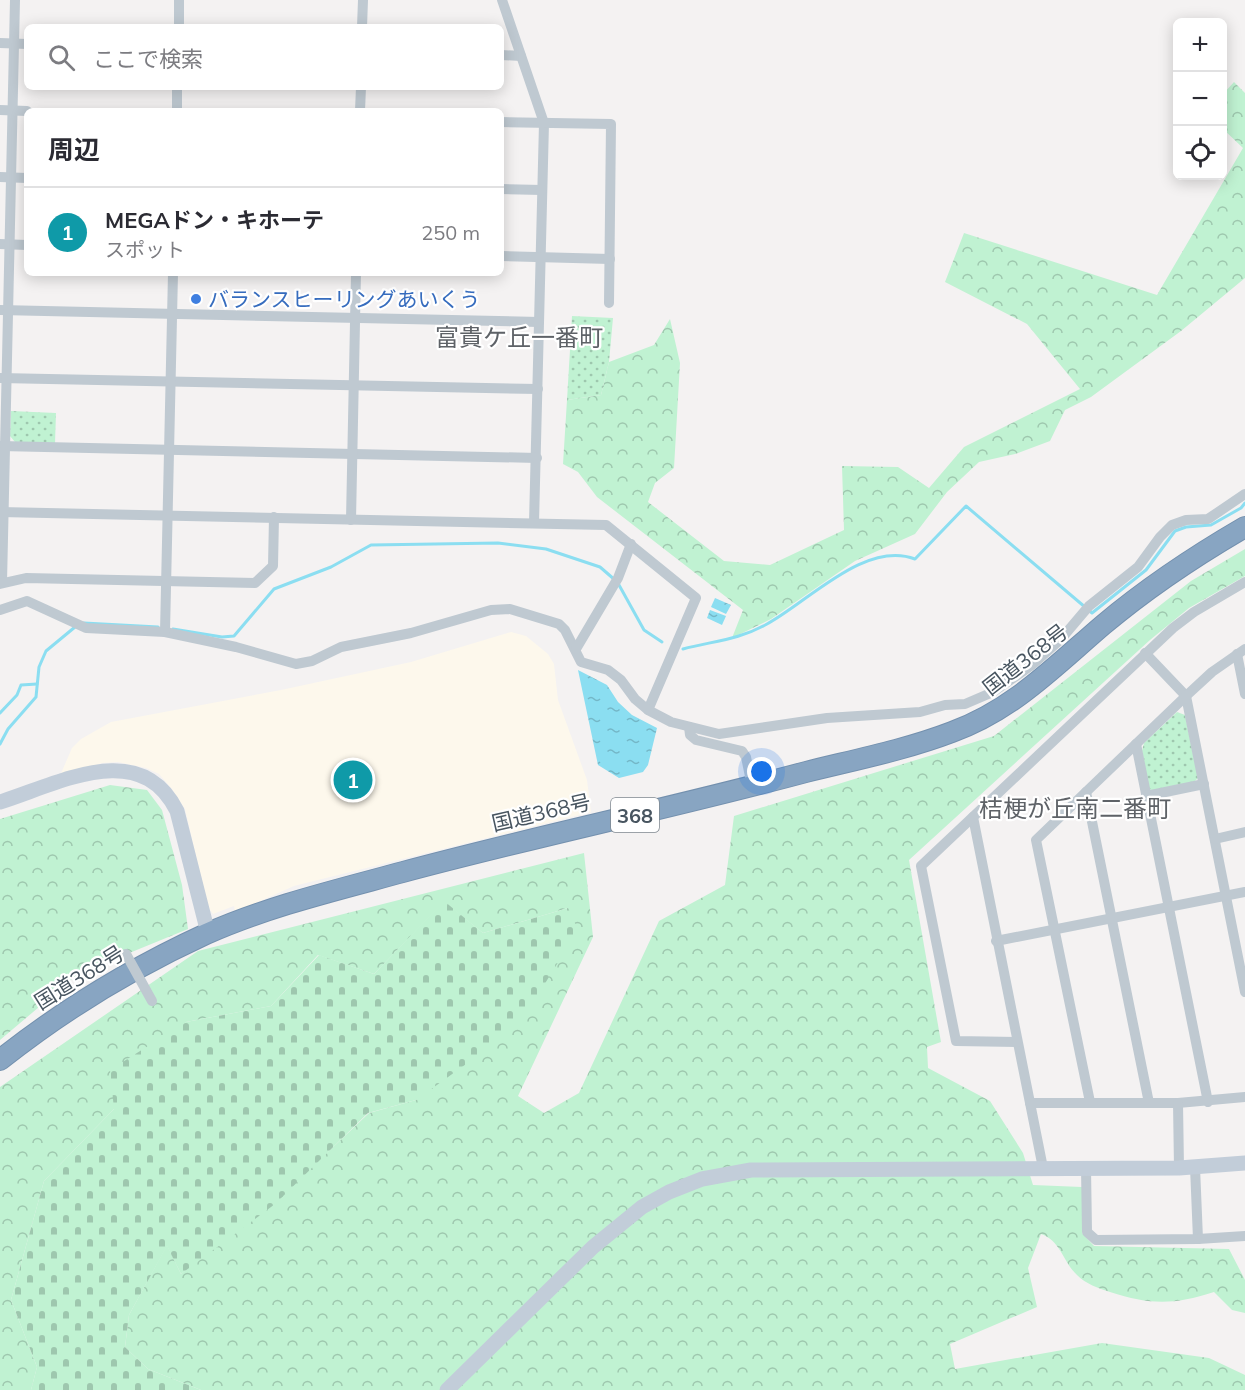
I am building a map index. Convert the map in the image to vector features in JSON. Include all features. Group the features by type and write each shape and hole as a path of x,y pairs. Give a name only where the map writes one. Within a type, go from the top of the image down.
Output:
{"highway":[{"name":"国道368号","path":"0,1060 92,994 208,933 306,898 499,846 753,786 953,732 998,712 1045,679 1149,589 1245,527"}],"street":[{"path":"15,0 12,111 5,177 1,584 26,578 255,583 273,566 274,517"},
{"path":"179,0 179,24"},
{"path":"362,24 363,0"},
{"path":"502,0 544,123 534,524"},
{"path":"0,43 24,44"},
{"path":"504,55 521,56"},
{"path":"177,90 177,108"},
{"path":"360,108 361,90"},
{"path":"0,110 24,111"},
{"path":"504,122 611,124 609,303"},
{"path":"5,177 24,178"},
{"path":"504,189 542,190"},
{"path":"5,244 24,245"},
{"path":"504,256 610,259"},
{"path":"165,627 173,276"},
{"path":"351,520 356,276"},
{"path":"4,310 539,322"},
{"path":"3,378 538,389"},
{"path":"2,446 537,458"},
{"path":"0,610 27,601 86,628 165,627 290,664 302,664 342,647 411,633 501,608 517,610 559,624 576,649 581,662 608,670 621,680 648,710 689,727 719,734 827,718 920,712 945,705 965,704 993,692 1032,665 1061,639 1085,609 1138,567 1172,525 1186,520 1208,519 1245,494"},
{"path":"2,512 606,525 696,598 648,710"},
{"path":"576,649 615,583 631,544"},
{"path":"1017,1041 956,1041 921,866 1145,653 1194,612 1245,582"},
{"path":"1241,652 1245,694"},
{"path":"1090,1102 1036,840 1186,696 1241,652"},
{"path":"1145,653 1186,696 1245,992"},
{"path":"689,727 690,735 696,740 742,751 746,757 753,786"},
{"path":"1136,744 1208,1102"},
{"path":"0,802 106,770 124,770 148,777 168,794 177,811 208,933"},
{"path":"1146,796 1204,784"},
{"path":"1086,792 1149,1103"},
{"path":"973,817 1043,1168"},
{"path":"1215,839 1245,832"},
{"path":"996,941 1245,891"},
{"path":"126,954 152,1001"},
{"path":"1030,1103 1178,1103 1245,1097"},
{"path":"1178,1103 1179,1168"},
{"path":"447,1390 612,1229 655,1198 702,1179 751,1170 1179,1168 1245,1163"},
{"path":"1195,1167 1198,1239"},
{"path":"1086,1168 1087,1232 1096,1240 1245,1236"}],"shaded area":[{"path":"511,632 526,636 548,654 554,664 558,700 587,780 591,812 294,886 235,912 234,906 213,914 208,907 185,809 159,774 146,768 118,762 102,763 59,778 72,748 81,739 111,722 281,690 411,662"}],"green space":[{"path":"1234,82 1245,93 1245,278 1181,331 1091,397 1065,410 1050,441 1015,454 979,462 947,492 915,534 855,561 771,619 732,638 743,610 597,497 578,472 563,464 567,400 601,395 609,362 654,345 670,319 680,363 674,468 655,483 648,502 724,561 770,565 844,530 842,466 898,467 929,488 964,447 1080,389 1027,324 945,282 964,233 1157,295 1224,180 1227,180 1227,175 1243,148 1227,133 1227,90"},
{"path":"572,316 613,318 609,362 601,395 567,400"},
{"path":"11,411 56,413 55,443 15,442 10,436"},
{"path":"1245,549 1245,576 1189,608 1150,640 909,860 941,1042 927,1047 928,1068 990,1101 1023,1153 1033,1185 1082,1187 1082,1233 1094,1246 1229,1249 1245,1280 1245,1313 1232,1310 1214,1292 1162,1302 1124,1296 1084,1281 1072,1270 1053,1242 1041,1234 1028,1268 1037,1307 950,1344 955,1369 1102,1343 1209,1358 1245,1375 1245,1390 201,1390 148,1369 125,1347 129,1315 167,1245 181,1274 329,1151 369,1113 416,1100 568,908 483,933 444,902 374,974 318,955 271,1006 186,1022 114,1109 44,1181 11,1300 37,1367 31,1390 0,1390 0,1087 198,951 584,853 593,937 518,1096 544,1113 579,1093 659,921 725,885 734,816 994,736 1191,581"},
{"path":"1177,712 1185,715 1198,778 1194,782 1154,791 1149,789 1142,751 1144,743"},
{"path":"110,785 147,790 162,810 182,885 188,929 78,974 0,1040 0,819"},
{"path":"444,901 483,933 568,908 578,930 536,998 487,1049 416,1100 368,1113 275,1204 181,1274 167,1246 129,1315 125,1347 148,1369 201,1390 31,1390 37,1367 11,1300 44,1181 114,1109 110,1070 186,1022 271,1006 319,955 374,974"}],"water":[{"path":"715,598 731,605 726,614 711,607"},
{"path":"710,610 726,616 722,625 707,618"},
{"path":"578,670 607,685 618,702 632,715 657,728 648,765 643,772 619,778 598,765"}],"waterway":[{"path":"683,649 736,637 757,629 857,565 877,558 896,555 915,559 966,506 1092,613 1146,570 1175,531 1186,527 1211,525 1241,508 1245,503"},
{"path":"173,629 222,637 234,636 274,589 331,567 371,545 498,543 546,549 600,567 615,580"},
{"path":"619,585 644,630 662,642"},
{"path":"84,623 158,627"},
{"path":"0,744 8,729 36,697 39,667 46,651 75,627"},
{"path":"0,713 17,695 21,685 37,684"}],"place":[{"name":"バランスヒーリングあいくう","path":"196,299"},
{"name":"MEGAドン・キホーテ","path":"353,780"}],"district":[{"name":"富貴ケ丘一番町","path":"519,337"},
{"name":"桔梗が丘南二番町","path":"1075,808"}]}
